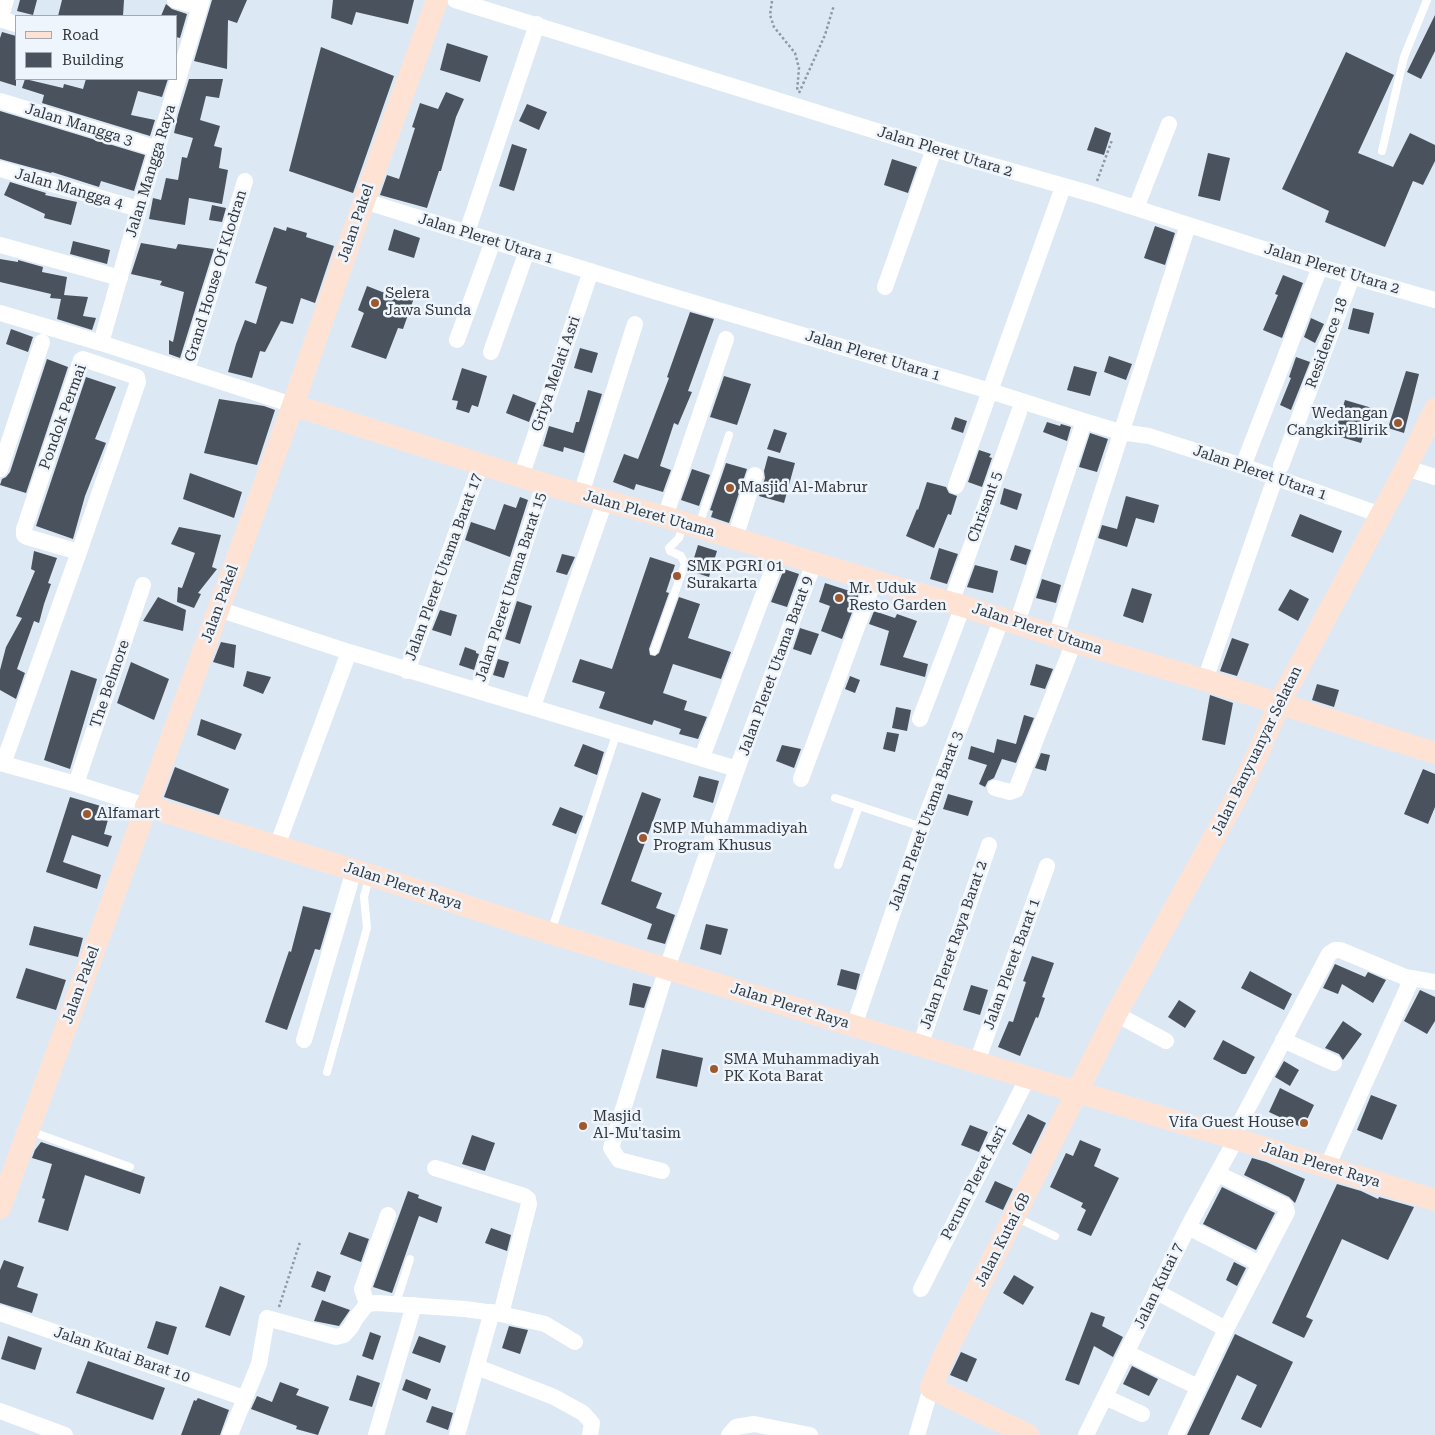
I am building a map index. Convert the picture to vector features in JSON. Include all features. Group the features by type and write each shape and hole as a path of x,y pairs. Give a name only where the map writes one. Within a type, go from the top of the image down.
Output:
{"street":[{"path":"6,0 0,20 15,24"},
{"path":"175,0 201,4"},
{"name":"Jalan Pakel","path":"0,1208 293,405 437,0"},
{"name":"Jalan Pleret Utara 2","path":"455,0 934,149 1092,194 1320,267 1435,300"},
{"name":"Jalan Mangga Raya","path":"178,72 201,4"},
{"path":"469,226 537,24"},
{"name":"Jalan Mangga Raya","path":"101,343 158,149 176,80"},
{"name":"Jalan Mangga 3","path":"0,102 158,149"},
{"path":"1136,208 1169,124"},
{"path":"885,288 934,149"},
{"name":"Jalan Mangga 4","path":"0,169 139,209"},
{"name":"Grand House Of Klodran","path":"188,370 245,182"},
{"path":"956,486 1063,187"},
{"name":"Jalan Pleret Utara 1","path":"364,201 990,391 1084,422 1120,432 1148,436 1243,466 1278,472 1381,515"},
{"path":"995,788 1010,792 1016,790 1065,639 1120,432 1188,225"},
{"path":"457,340 493,241"},
{"path":"0,245 120,278"},
{"path":"492,352 527,251"},
{"path":"1243,466 1320,267"},
{"name":"Griya Melati Asri","path":"520,477 591,271"},
{"name":"Residence 18","path":"1205,680 1278,472 1352,276"},
{"path":"0,313 188,370 293,405"},
{"path":"581,494 635,324"},
{"path":"682,523 726,339"},
{"path":"0,469 42,342"},
{"name":"Pondok Permai","path":"2,763 79,552 138,382 137,377 83,359 81,360 24,529 24,535 27,537 79,552"},
{"name":"Jalan Pleret Utama","path":"293,405 520,477 735,538 874,582 1009,620 1435,753"},
{"name":"Jalan Banyuanyar Selatan","path":"1076,1092 1116,1014 1238,794 1279,704 1406,468 1435,409"},
{"name":"Chrisant 5","path":"920,719 1019,412"},
{"name":"Jalan Pleret Utama Barat 3","path":"854,1026 922,827 1009,620 1084,422"},
{"name":"Jalan Pleret Utama Barat 17","path":"407,671 481,464"},
{"path":"1406,468 1435,477"},
{"path":"735,538 755,475"},
{"name":"Jalan Pleret Utama Barat 15","path":"478,690 544,484"},
{"path":"532,706 605,501"},
{"path":"702,758 780,553"},
{"name":"Jalan Pleret Utama Barat 9","path":"662,1171 619,1160 611,1148 667,968 737,769 814,563"},
{"path":"801,780 874,582"},
{"name":"The Belmore","path":"76,784 143,585"},
{"path":"218,610 407,671 532,706 737,769"},
{"path":"277,846 349,652"},
{"path":"2,763 146,806"},
{"name":"Jalan Pleret Raya","path":"146,806 550,934 920,1046 1234,1138 1435,1200"},
{"name":"Jalan Pleret Raya Barat 2","path":"920,1046 989,845"},
{"name":"Jalan Pleret Barat 1","path":"977,1062 1047,866"},
{"path":"304,1040 362,873"},
{"name":"Jalan Kutai 7","path":"1086,1435 1188,1226 1218,1174 1283,1040 1329,954 1335,950 1340,950 1405,977"},
{"path":"1405,977 1435,982"},
{"path":"1327,1167 1409,985 1405,977"},
{"path":"1116,1014 1166,1041"},
{"path":"1283,1040 1334,1063"},
{"name":"Perum Pleret Asri","path":"921,1289 1028,1077"},
{"name":"Jalan Kutai 6B","path":"931,1388 952,1340 1015,1218 1076,1092"},
{"path":"435,1168 524,1196 528,1199 529,1204 497,1313 477,1367 457,1435"},
{"path":"1176,1435 1226,1329 1287,1212 1285,1206 1218,1174"},
{"path":"367,1304 362,1289 388,1215"},
{"path":"1188,1226 1260,1264"},
{"path":"1157,1292 1226,1329"},
{"path":"230,1435 259,1364 271,1319 336,1337 344,1335 352,1327 356,1318 367,1304 409,1304 497,1313 545,1324 575,1342"},
{"path":"376,1435 409,1304"},
{"name":"Jalan Kutai Barat 10","path":"0,1313 244,1398"},
{"path":"1127,1353 1198,1388"},
{"path":"477,1367 554,1397 583,1413 592,1423 590,1435"},
{"path":"917,1435 931,1388 1028,1435"},
{"path":"1105,1397 1142,1414"},
{"path":"0,1411 66,1435"},
{"path":"729,1435 736,1427 754,1424 810,1435"}],"lane":[{"path":"1382,151 1404,57 1427,0"},
{"path":"654,651 685,564 682,556 669,548 679,538 682,523 729,435"},
{"path":"550,934 617,732"},
{"path":"835,798 922,827"},
{"path":"838,865 858,806"},
{"path":"327,1072 367,928 362,873"},
{"path":"29,1128 130,1166"},
{"path":"1015,1218 1055,1236"},
{"path":"409,1304 397,1300 410,1259"}],"path":[{"path":"772,2 770,15 774,27 795,54 799,68 794,106"},
{"path":"794,106 825,35 834,6"},
{"path":"1092,194 1112,140"},
{"path":"271,1319 300,1242"}],"building":[{"path":"20,0 37,0 33,15 17,11"},
{"path":"62,0 124,0 123,15 58,15"},
{"path":"212,0 247,0 237,23 228,20 227,69 194,61"},
{"path":"333,0 414,0 408,24 356,12 352,25 331,18"},
{"path":"166,4 172,9 187,14 180,38 178,38 178,15 161,15"},
{"path":"1435,15 1435,51 1421,79 1407,72"},
{"path":"2,32 15,36 16,86 0,81 0,38"},
{"path":"447,43 488,56 480,82 440,70"},
{"path":"321,47 394,76 353,193 289,171"},
{"path":"1346,52 1394,75 1358,153 1393,167 1410,133 1435,145 1435,161 1423,185 1413,181 1385,247 1325,222 1329,211 1282,189"},
{"path":"189,79 223,79 219,98 206,96 200,120 220,126 214,146 222,148 219,168 228,170 222,204 189,198 185,225 149,219 153,198 161,200 166,178 178,180 182,157 187,158 193,138 174,133"},
{"path":"25,80 63,88 64,84 83,89 86,80 168,80 162,97 138,91 131,115 155,120 150,136 42,103 44,95 22,88"},
{"path":"446,92 464,99 456,117 441,171 439,171 427,208 380,195 387,175 399,179 415,128 412,127 420,103 438,109"},
{"path":"527,104 547,112 539,130 519,121"},
{"path":"0,111 145,155 134,191 101,181 99,187 52,172 0,159"},
{"path":"1095,127 1111,133 1104,155 1087,150"},
{"path":"512,144 527,149 514,191 499,186"},
{"path":"1208,153 1230,158 1220,201 1198,196"},
{"path":"892,159 917,167 908,193 884,185"},
{"path":"10,182 46,193 45,195 77,202 71,225 44,218 45,214 4,195"},
{"path":"212,205 226,208 222,222 209,220"},
{"path":"1155,226 1175,233 1165,265 1144,258"},
{"path":"274,227 286,231 287,227 307,233 306,237 334,246 315,303 301,298 293,324 281,321 265,352 260,351 252,378 228,372 245,320 256,324 267,287 255,283"},
{"path":"394,229 420,238 414,258 388,250"},
{"path":"73,241 110,250 107,264 70,254"},
{"path":"141,243 176,249 178,244 214,249 180,358 169,354 169,340 173,342 184,292 160,285 162,281 131,274"},
{"path":"0,259 18,262 18,260 43,267 42,272 67,277 64,295 88,297 83,316 96,318 92,330 57,319 61,299 50,298 51,294 0,282"},
{"path":"1283,275 1303,283 1282,338 1263,330 1278,295 1275,294"},
{"path":"367,286 400,299 402,294 414,298 403,329 398,328 386,359 351,347 364,313 358,310"},
{"path":"1353,308 1374,313 1369,334 1348,329"},
{"path":"690,312 714,319 688,391 692,392 678,425 674,423 660,466 671,470 663,492 636,484 634,490 613,482 624,454 638,459 669,378 667,377"},
{"path":"1311,318 1324,324 1315,343 1304,337"},
{"path":"11,329 33,337 28,352 6,344"},
{"path":"580,348 598,353 592,373 574,368"},
{"path":"1109,356 1132,364 1126,380 1104,372"},
{"path":"1296,357 1310,362 1291,410 1280,405 1291,378 1289,377"},
{"path":"47,359 68,367 26,493 0,485 2,479 10,472"},
{"path":"1074,366 1097,372 1090,396 1067,390"},
{"path":"462,368 487,376 478,407 472,405 469,413 456,409 458,401 452,400"},
{"path":"1406,371 1419,374 1404,433 1388,428"},
{"path":"724,376 751,384 737,425 710,417"},
{"path":"86,377 116,387 95,439 106,443 85,496 73,539 36,526"},
{"path":"588,390 602,394 584,453 564,447 563,452 543,446 549,426 573,433 576,422 579,422"},
{"path":"513,394 536,403 529,422 506,413"},
{"path":"219,399 264,406 275,410 257,465 204,453"},
{"path":"1345,400 1372,408 1361,443 1334,435"},
{"path":"955,417 967,421 963,433 951,429"},
{"path":"1047,422 1071,427 1067,441 1043,432"},
{"path":"774,429 787,433 780,453 767,449"},
{"path":"1090,433 1108,439 1097,472 1079,467"},
{"path":"979,450 991,454 989,457 992,458 982,487 968,482"},
{"path":"768,456 795,463 784,503 759,496 765,478 764,471"},
{"path":"726,463 747,469 729,523 711,517 713,511 710,510"},
{"path":"692,469 710,475 699,506 681,500"},
{"path":"190,473 242,492 234,518 183,499"},
{"path":"927,482 946,487 949,493 957,496 951,515 948,514 934,548 906,536 918,510"},
{"path":"1004,488 1022,494 1017,510 1000,504"},
{"path":"1126,496 1159,505 1154,523 1136,518 1127,547 1098,538 1102,525 1117,529"},
{"path":"520,497 528,500 510,557 465,540 471,522 495,530 504,504 516,508"},
{"path":"1300,514 1342,531 1333,553 1291,536"},
{"path":"179,527 221,535 212,567 217,569 198,593 201,594 194,608 177,602 178,587 182,588 195,553 171,544"},
{"path":"698,545 717,551 709,577 690,571"},
{"path":"1015,545 1031,550 1026,565 1010,560"},
{"path":"939,548 958,554 947,584 930,579"},
{"path":"34,551 57,558 48,583 51,584 39,623 34,621 17,669 25,673 16,699 0,690 0,670 6,647 22,618 16,616 35,571 31,569"},
{"path":"562,554 575,557 567,575 556,572"},
{"path":"650,557 675,565 666,592 669,593 649,649 650,655 655,656 659,653 679,597 700,604 688,638 731,652 721,679 673,664 663,693 687,701 684,710 707,717 698,739 679,734 681,729 654,720 652,725 599,708 605,692 572,682 580,659 612,669"},
{"path":"975,565 998,571 993,593 967,587"},
{"path":"784,569 799,574 787,607 771,602"},
{"path":"1042,579 1061,585 1056,603 1036,598"},
{"path":"825,583 859,594 842,639 821,631 830,606 819,602"},
{"path":"1132,588 1152,594 1143,623 1123,616"},
{"path":"1290,589 1309,599 1298,621 1278,610"},
{"path":"158,597 186,610 183,631 143,621"},
{"path":"517,601 532,606 520,644 505,639"},
{"path":"440,610 457,615 451,636 432,630"},
{"path":"874,611 895,618 897,614 917,621 903,657 928,664 925,677 880,665 889,631 869,624"},
{"path":"800,628 819,634 811,655 793,649"},
{"path":"1232,638 1249,644 1237,676 1220,671"},
{"path":"221,642 236,645 234,668 213,662"},
{"path":"465,647 479,654 474,670 459,665"},
{"path":"498,659 509,662 504,678 493,675"},
{"path":"131,662 169,679 154,720 117,703"},
{"path":"1036,664 1053,669 1045,689 1030,685"},
{"path":"71,670 97,679 70,769 44,760"},
{"path":"247,671 271,677 263,694 243,686"},
{"path":"850,676 860,680 855,693 845,689"},
{"path":"1317,684 1339,690 1334,707 1312,700"},
{"path":"1210,695 1233,703 1225,745 1202,740"},
{"path":"896,707 911,710 907,731 892,728"},
{"path":"1024,715 1034,718 1016,763 1002,759 994,778 988,781 985,787 979,784 987,765 968,759 971,746 994,753 997,739 1016,744"},
{"path":"201,719 242,734 235,750 197,735"},
{"path":"887,732 899,734 895,752 883,749"},
{"path":"583,744 604,752 597,775 574,766"},
{"path":"782,745 801,749 794,768 776,761"},
{"path":"1041,753 1050,755 1046,771 1035,768"},
{"path":"175,767 229,789 219,815 164,797"},
{"path":"1423,769 1435,774 1435,807 1428,824 1404,814"},
{"path":"699,776 719,781 713,803 693,797"},
{"path":"642,792 661,799 631,881 662,893 656,908 675,915 665,944 647,939 652,924 601,904"},
{"path":"948,794 973,801 968,816 943,809"},
{"path":"70,797 111,809 104,834 112,836 108,847 72,835 63,862 101,875 97,889 46,872"},
{"path":"560,807 583,816 576,834 552,825"},
{"path":"303,906 331,913 320,950 315,949 287,1030 265,1022 289,951 291,952"},
{"path":"706,924 728,929 721,955 700,949"},
{"path":"34,926 83,938 78,957 29,945"},
{"path":"1032,956 1054,963 1042,997 1045,998 1038,1018 1036,1017 1020,1056 998,1047 1009,1021 1013,1022 1026,982 1023,981"},
{"path":"1335,964 1365,977 1368,972 1386,980 1373,1003 1342,984 1338,994 1323,988"},
{"path":"26,968 66,980 56,1010 16,998"},
{"path":"841,969 860,974 856,990 837,985"},
{"path":"1250,971 1292,994 1284,1010 1241,988"},
{"path":"633,983 651,987 644,1008 629,1005"},
{"path":"971,985 988,990 980,1015 963,1010"},
{"path":"1420,990 1435,997 1435,1021 1427,1034 1404,1021"},
{"path":"1179,1000 1196,1011 1185,1028 1168,1017"},
{"path":"1343,1021 1362,1034 1343,1060 1339,1054 1325,1048"},
{"path":"1223,1040 1255,1057 1246,1074 1242,1074 1213,1059"},
{"path":"662,1049 703,1058 697,1087 656,1078"},
{"path":"1284,1061 1299,1070 1290,1086 1275,1077"},
{"path":"1280,1088 1314,1105 1303,1128 1269,1112"},
{"path":"1371,1095 1397,1105 1382,1140 1357,1130"},
{"path":"1028,1114 1046,1123 1031,1154 1012,1144"},
{"path":"970,1125 988,1132 979,1152 961,1145"},
{"path":"472,1135 495,1143 485,1171 462,1164"},
{"path":"1080,1140 1101,1149 1094,1166 1119,1178 1091,1236 1077,1230 1086,1210 1081,1207 1083,1203 1050,1187 1066,1153 1073,1156"},
{"path":"41,1142 145,1177 140,1194 85,1175 68,1231 38,1222 45,1199 42,1198 52,1164 32,1158"},
{"path":"1252,1158 1305,1179 1295,1203 1289,1197 1244,1175"},
{"path":"995,1181 1013,1189 1003,1210 985,1202"},
{"path":"1337,1184 1361,1191 1378,1199 1379,1197 1414,1207 1388,1260 1342,1239 1306,1317 1313,1320 1304,1338 1272,1323"},
{"path":"1222,1187 1275,1213 1256,1250 1203,1224"},
{"path":"408,1191 419,1195 418,1198 442,1207 437,1223 419,1216 392,1293 373,1287"},
{"path":"491,1228 511,1235 507,1251 485,1243"},
{"path":"349,1232 369,1239 361,1262 340,1254"},
{"path":"4,1260 24,1267 17,1287 38,1294 32,1313 0,1303 0,1270"},
{"path":"1234,1262 1246,1268 1237,1286 1226,1280"},
{"path":"317,1271 331,1276 325,1292 311,1287"},
{"path":"1014,1275 1034,1287 1023,1305 1003,1293"},
{"path":"220,1286 245,1296 230,1336 205,1327"},
{"path":"322,1300 350,1310 339,1326 314,1321"},
{"path":"1091,1312 1105,1317 1102,1326 1123,1337 1113,1357 1094,1346 1079,1385 1065,1380"},
{"path":"156,1321 177,1327 168,1355 147,1348"},
{"path":"509,1326 528,1330 520,1354 502,1348"},
{"path":"370,1332 381,1336 373,1360 362,1356"},
{"path":"1235,1334 1293,1362 1261,1428 1241,1419 1257,1385 1237,1375 1209,1435 1187,1435"},
{"path":"8,1336 42,1348 35,1370 1,1359"},
{"path":"419,1336 446,1346 440,1363 412,1353"},
{"path":"961,1352 977,1359 967,1382 950,1375"},
{"path":"88,1361 165,1388 153,1420 76,1393"},
{"path":"1132,1366 1158,1379 1149,1396 1123,1384"},
{"path":"357,1375 380,1383 372,1407 349,1400"},
{"path":"406,1379 431,1389 427,1400 402,1390"},
{"path":"280,1382 299,1389 296,1395 329,1407 318,1435 296,1429 297,1426 251,1409 257,1396 272,1402"},
{"path":"198,1398 229,1410 220,1435 181,1435 194,1400 196,1401"},
{"path":"432,1406 453,1413 448,1430 426,1422"}],"place":[{"name":"Selera Jawa Sunda","path":"375,303"},
{"name":"Wedangan Cangkir Blirik","path":"1398,423"},
{"name":"Masjid Al-Mabrur","path":"730,488"},
{"name":"SMK PGRI 01 Surakarta","path":"677,576"},
{"name":"Mr. Uduk Resto Garden","path":"839,598"},
{"name":"Alfamart","path":"87,814"},
{"name":"SMP Muhammadiyah Program Khusus","path":"643,838"},
{"name":"SMA Muhammadiyah PK Kota Barat","path":"714,1069"},
{"name":"Vifa Guest House","path":"1304,1123"},
{"name":"Masjid Al-Mu'tasim","path":"583,1126"}]}
